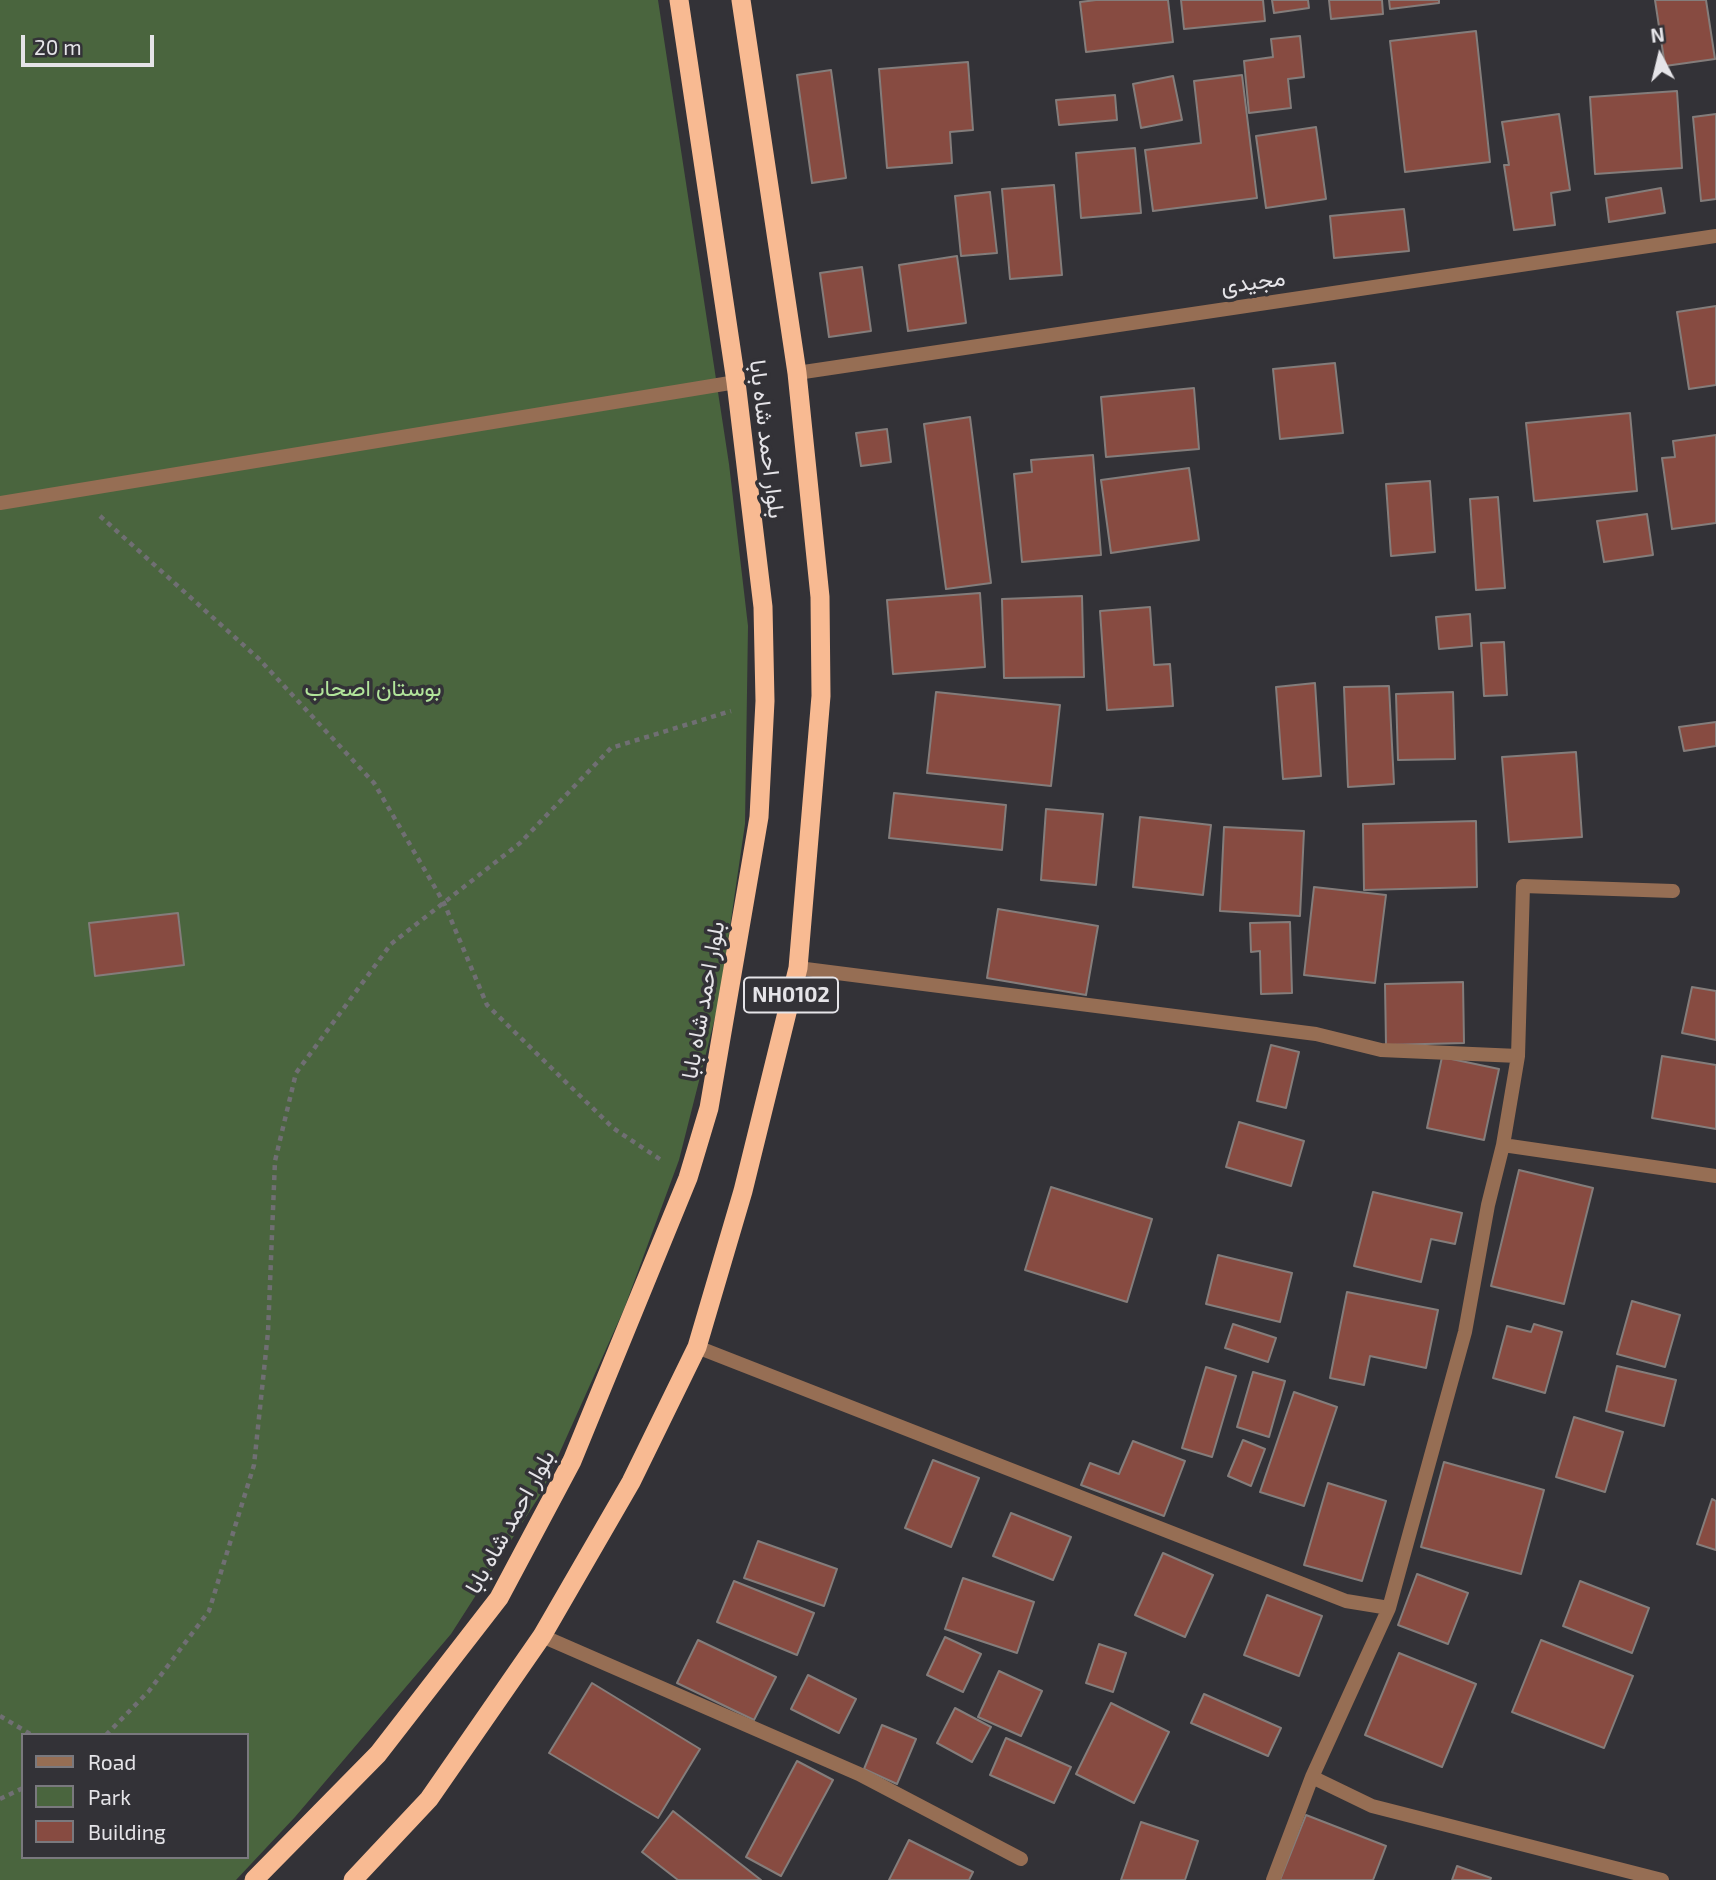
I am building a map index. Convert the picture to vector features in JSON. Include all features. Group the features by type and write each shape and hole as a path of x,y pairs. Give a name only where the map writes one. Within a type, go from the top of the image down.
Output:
{"highway":[{"name":"بلوار احمد شاه بابا","path":"254,1880 378,1754 499,1598 572,1461 688,1178 709,1108 759,817 765,701 763,607 736,382 679,0"},
{"name":"بلوار احمد شاه بابا","path":"353,1880 429,1799 542,1636 631,1482 697,1347 743,1191 798,968 821,696 820,597 797,373 741,0"}],"street":[{"name":"مجیدی","path":"797,373 1716,236"},
{"path":"0,503 736,382"},
{"path":"1273,1880 1312,1777 1389,1608 1465,1332 1518,1056 1523,886 1673,891"},
{"path":"798,968 1316,1034 1381,1050 1518,1056"},
{"path":"1503,1145 1716,1176"},
{"path":"697,1347 1346,1601 1389,1608"},
{"path":"542,1636 859,1774 1021,1859"},
{"path":"1312,1777 1372,1806 1662,1880"}],"path":[{"path":"72,491 259,659 374,783 444,903 487,1005 613,1128 688,1178"},
{"path":"108,1733 149,1691 209,1611 254,1465 268,1332 275,1161 296,1073 391,944 520,843 611,748 765,701"},
{"path":"0,1716 29,1733"},
{"path":"0,1799 21,1789"}],"green space":[{"name":"بوستان اصحاب","path":"0,0 658,0 729,464 748,626 745,824 719,1002 679,1160 624,1309 542,1492 451,1634 295,1817 236,1880 0,1880"}],"building":[{"path":"1168,0 1173,42 1086,52 1080,2"},
{"path":"1181,0 1263,0 1265,21 1184,29"},
{"path":"1272,0 1308,0 1309,8 1274,13"},
{"path":"1329,0 1382,0 1383,14 1331,19"},
{"path":"1389,0 1439,0 1439,3 1390,9"},
{"path":"1655,0 1706,0 1715,59 1665,66"},
{"path":"1476,31 1490,162 1405,172 1390,41"},
{"path":"1300,36 1304,77 1288,79 1291,108 1249,113 1244,61 1273,57 1271,39"},
{"path":"968,62 973,130 950,132 952,163 887,168 879,69"},
{"path":"831,70 846,178 812,183 797,75"},
{"path":"1242,75 1257,198 1153,211 1145,150 1201,143 1194,81"},
{"path":"1173,76 1182,120 1141,128 1133,84"},
{"path":"1677,91 1682,168 1595,174 1590,97"},
{"path":"1115,95 1117,120 1059,125 1056,100"},
{"path":"1559,114 1570,190 1551,193 1555,225 1514,230 1504,165 1509,165 1502,122"},
{"path":"1716,114 1716,199 1701,201 1693,117"},
{"path":"1316,127 1326,199 1266,208 1256,136"},
{"path":"1135,148 1141,213 1081,218 1076,153"},
{"path":"1054,185 1062,275 1010,279 1002,189"},
{"path":"1661,188 1665,213 1609,222 1606,198"},
{"path":"990,192 997,253 961,256 955,196"},
{"path":"1404,209 1409,251 1334,258 1330,216"},
{"path":"957,256 966,323 908,331 899,265"},
{"path":"862,267 871,331 829,337 820,273"},
{"path":"1716,306 1716,385 1689,389 1677,312"},
{"path":"1335,363 1343,433 1280,439 1273,369"},
{"path":"1194,388 1199,449 1106,457 1101,397"},
{"path":"1630,413 1637,491 1534,501 1526,423"},
{"path":"970,417 991,583 946,589 924,424"},
{"path":"887,429 891,462 861,466 856,433"},
{"path":"1716,435 1716,523 1672,529 1662,458 1675,457 1673,441"},
{"path":"1093,455 1101,555 1022,562 1014,474 1032,472 1031,460"},
{"path":"1189,468 1199,540 1111,553 1101,480"},
{"path":"1430,481 1435,552 1391,556 1386,484"},
{"path":"1498,497 1505,588 1476,590 1470,499"},
{"path":"1647,514 1653,555 1604,562 1597,521"},
{"path":"980,593 985,667 893,674 887,600"},
{"path":"1082,596 1084,677 1004,678 1002,599"},
{"path":"1150,607 1154,665 1170,664 1173,706 1107,710 1100,611"},
{"path":"1470,614 1472,646 1439,649 1436,617"},
{"path":"1504,642 1507,695 1484,696 1481,643"},
{"path":"1315,683 1321,776 1283,779 1276,687"},
{"path":"1389,686 1394,784 1348,787 1344,687"},
{"path":"936,692 1060,705 1051,786 927,773"},
{"path":"1453,692 1455,759 1398,760 1396,694"},
{"path":"1716,722 1716,746 1684,751 1679,727"},
{"path":"1576,752 1582,837 1509,842 1502,757"},
{"path":"894,793 1006,805 1002,850 889,838"},
{"path":"1046,809 1103,814 1096,885 1041,880"},
{"path":"1140,817 1211,825 1203,895 1133,887"},
{"path":"1476,821 1477,887 1364,890 1363,824"},
{"path":"1224,827 1304,831 1300,916 1220,911"},
{"path":"1314,887 1386,895 1375,983 1304,975"},
{"path":"998,909 1098,926 1086,995 987,978"},
{"path":"178,913 184,965 95,976 89,923"},
{"path":"1290,922 1292,993 1261,994 1260,951 1251,952 1250,923"},
{"path":"1463,982 1464,1043 1386,1045 1385,984"},
{"path":"1692,987 1716,991 1716,1040 1682,1033"},
{"path":"1271,1045 1299,1052 1286,1108 1257,1101"},
{"path":"1662,1056 1716,1065 1716,1129 1652,1118"},
{"path":"1442,1057 1499,1069 1484,1140 1427,1128"},
{"path":"1239,1122 1304,1141 1291,1186 1226,1167"},
{"path":"1519,1170 1593,1188 1564,1304 1491,1286"},
{"path":"1051,1187 1152,1219 1127,1302 1025,1270"},
{"path":"1373,1192 1462,1213 1455,1244 1431,1239 1421,1282 1354,1266"},
{"path":"1218,1255 1292,1273 1280,1322 1206,1304"},
{"path":"1347,1292 1438,1310 1426,1368 1370,1356 1364,1385 1330,1378"},
{"path":"1632,1301 1680,1315 1665,1367 1617,1354"},
{"path":"1233,1324 1276,1338 1268,1362 1225,1348"},
{"path":"1534,1324 1562,1332 1545,1393 1493,1378 1507,1326 1531,1332"},
{"path":"1617,1366 1676,1380 1664,1426 1606,1411"},
{"path":"1206,1367 1236,1376 1212,1457 1182,1448"},
{"path":"1253,1372 1285,1381 1269,1437 1237,1427"},
{"path":"1294,1392 1337,1407 1304,1506 1260,1492"},
{"path":"1574,1417 1623,1432 1605,1492 1556,1477"},
{"path":"1243,1440 1265,1449 1251,1486 1228,1476"},
{"path":"1133,1441 1185,1461 1164,1516 1081,1485 1090,1463 1119,1474"},
{"path":"933,1460 979,1478 951,1547 905,1528"},
{"path":"1444,1462 1544,1490 1521,1574 1421,1547"},
{"path":"1328,1483 1386,1501 1362,1581 1304,1565"},
{"path":"1712,1499 1716,1501 1716,1550 1697,1544"},
{"path":"1011,1513 1071,1537 1053,1580 993,1556"},
{"path":"758,1541 837,1569 824,1606 744,1578"},
{"path":"1163,1553 1213,1575 1185,1637 1135,1615"},
{"path":"1417,1574 1468,1593 1448,1644 1398,1625"},
{"path":"963,1578 1034,1602 1017,1653 945,1629"},
{"path":"734,1581 814,1613 797,1655 717,1622"},
{"path":"1580,1581 1649,1608 1632,1653 1563,1626"},
{"path":"1267,1595 1322,1616 1299,1676 1244,1655"},
{"path":"945,1637 981,1654 963,1692 927,1675"},
{"path":"698,1640 776,1677 754,1720 677,1683"},
{"path":"1541,1640 1633,1676 1604,1748 1512,1712"},
{"path":"1099,1644 1126,1653 1113,1692 1086,1683"},
{"path":"1399,1653 1476,1684 1442,1767 1365,1735"},
{"path":"999,1671 1042,1691 1021,1736 978,1717"},
{"path":"808,1675 856,1699 839,1733 791,1709"},
{"path":"592,1683 700,1749 658,1818 549,1753"},
{"path":"1204,1694 1281,1728 1268,1756 1191,1723"},
{"path":"1111,1703 1169,1732 1134,1803 1076,1774"},
{"path":"955,1708 991,1727 972,1762 937,1743"},
{"path":"882,1725 916,1739 897,1784 864,1769"},
{"path":"1006,1738 1071,1767 1054,1803 990,1775"},
{"path":"797,1761 833,1780 781,1876 746,1857"},
{"path":"673,1811 761,1880 678,1880 642,1852"},
{"path":"1306,1815 1386,1846 1373,1880 1280,1880"},
{"path":"1141,1822 1198,1841 1185,1880 1121,1880"},
{"path":"909,1840 973,1872 969,1880 889,1880"},
{"path":"1457,1866 1491,1878 1452,1880"}]}
